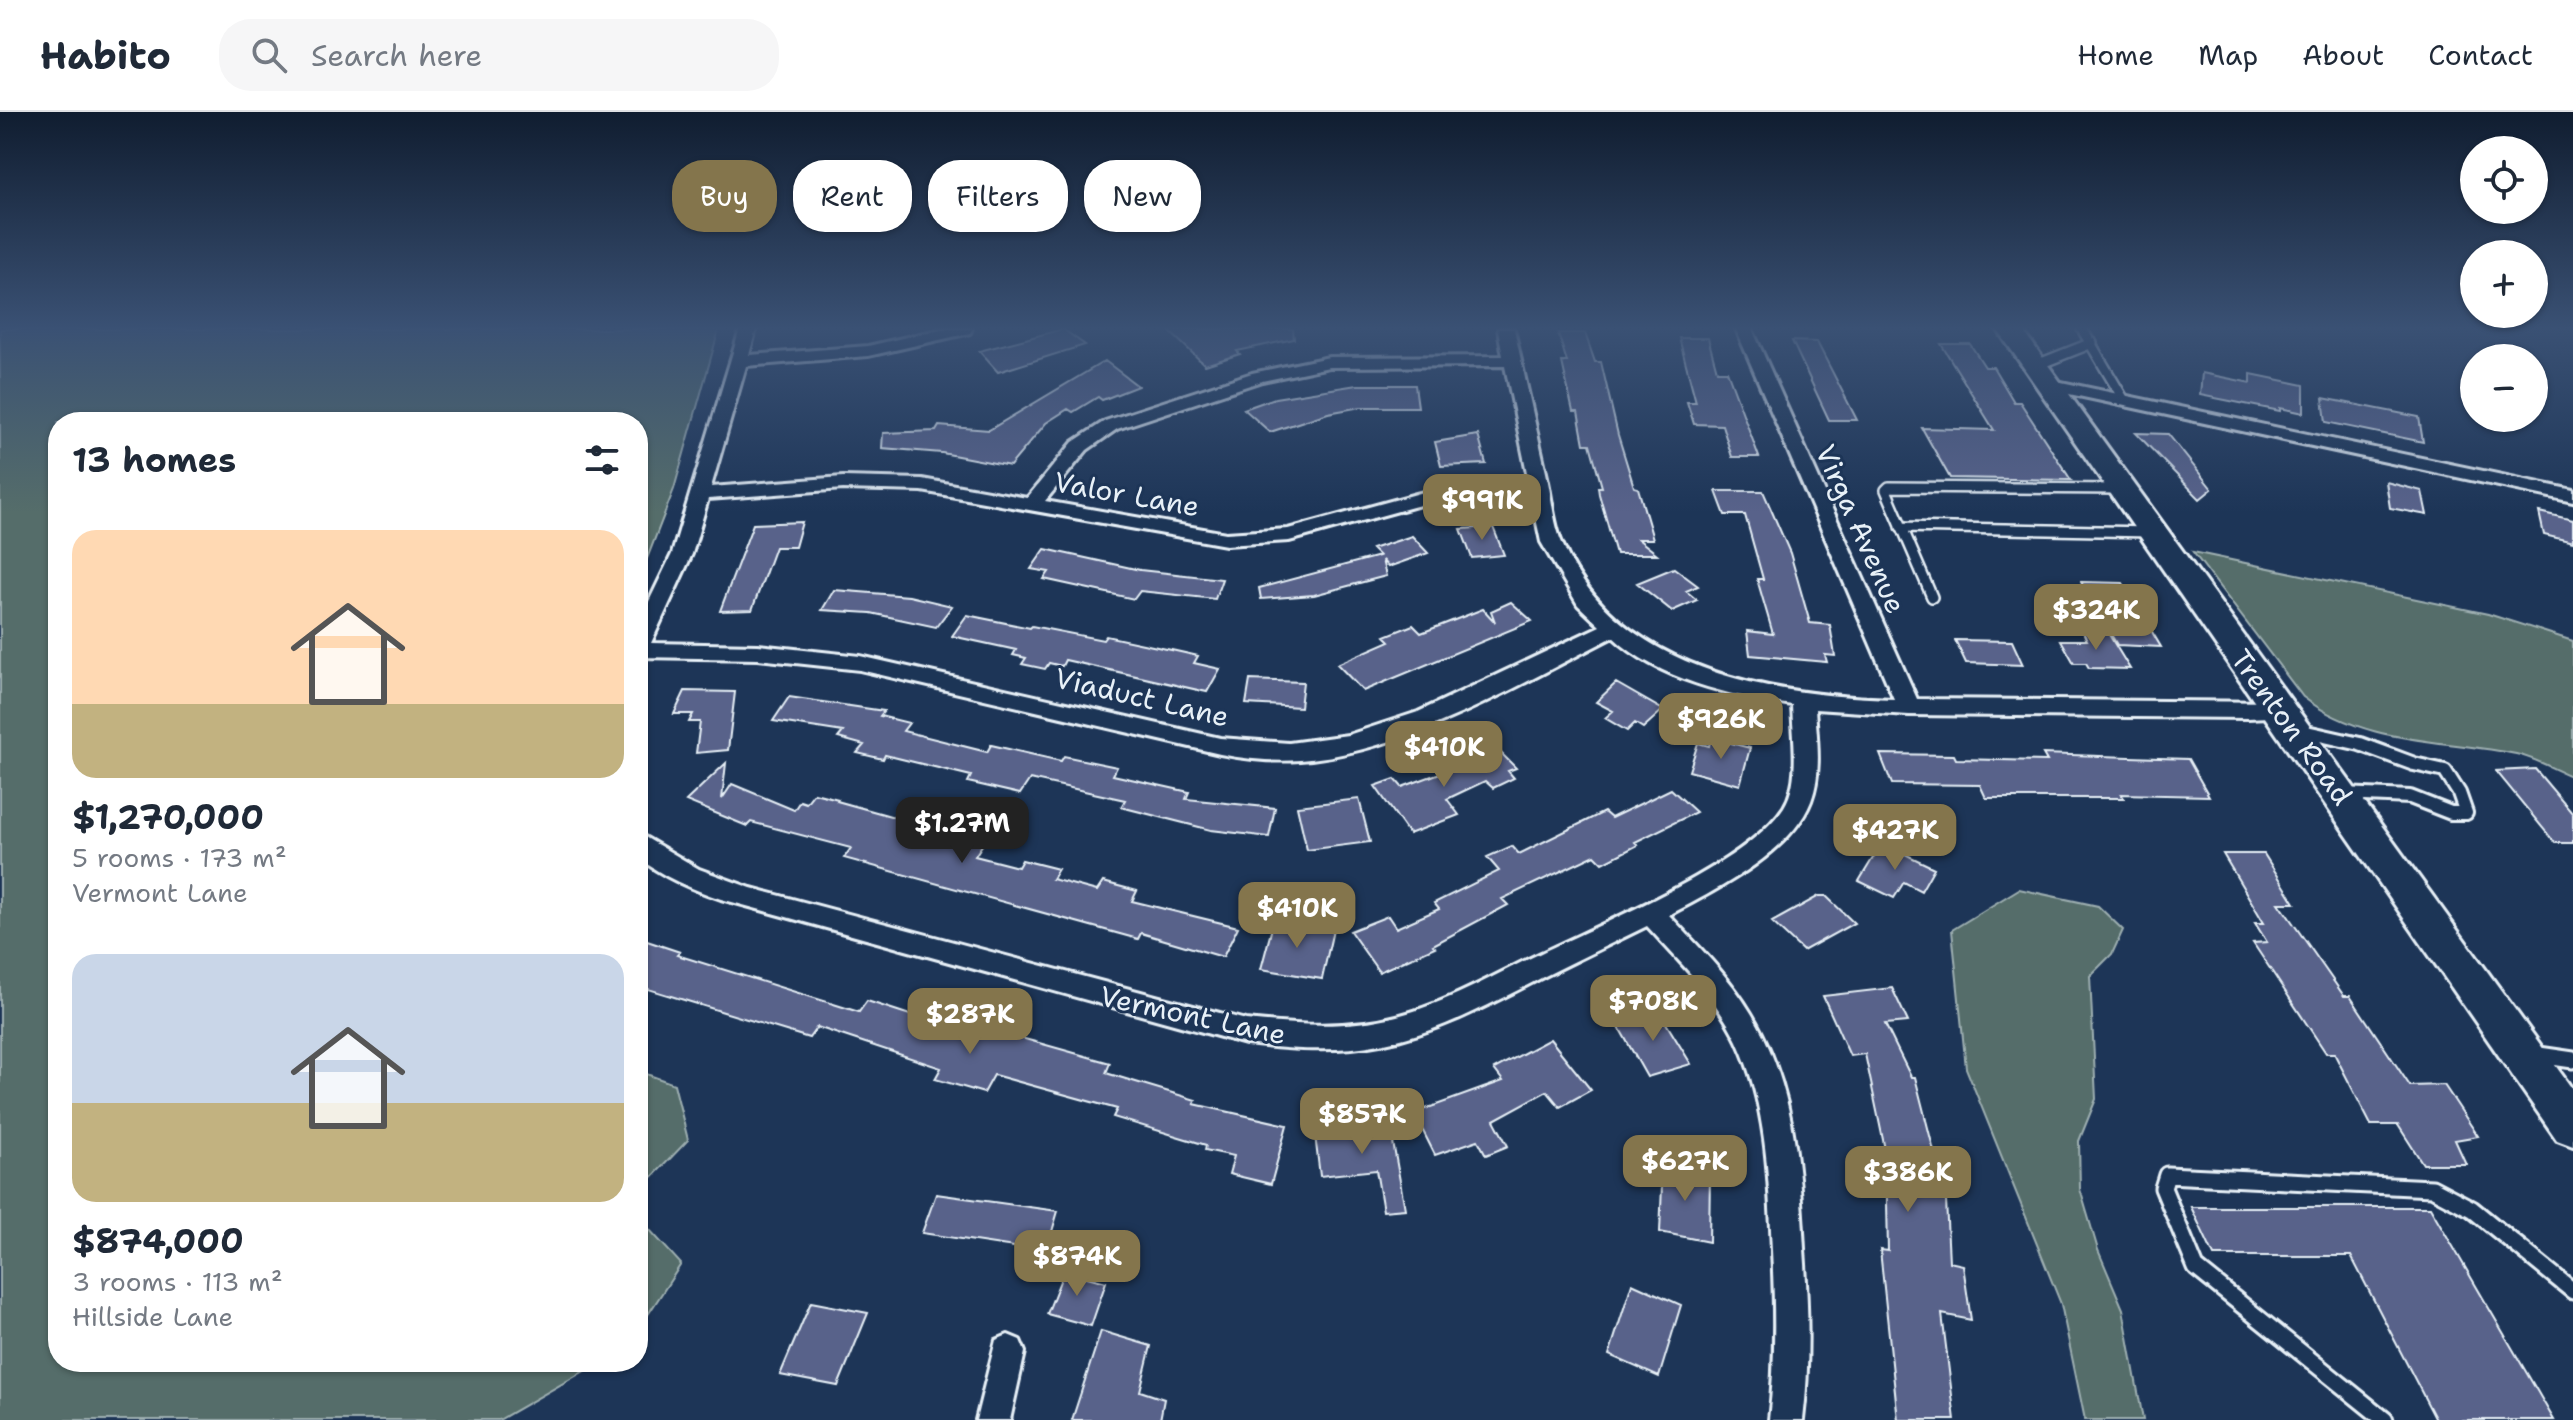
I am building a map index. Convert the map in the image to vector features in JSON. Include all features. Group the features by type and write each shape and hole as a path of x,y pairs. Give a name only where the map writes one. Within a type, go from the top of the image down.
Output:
{"main road":[{"name":"Trenton Road","path":"2051,390 2288,720 2573,1126"}],"street":[{"path":"648,627 682,554 730,390"},
{"path":"1031,505 1080,446 1111,425 1215,390"},
{"path":"1519,390 1551,542 1564,574 1580,596 1631,642 1686,670 1753,692 1803,700 1909,707 2288,720"},
{"name":"Virga Avenue","path":"1771,390 1909,707"},
{"path":"2091,390 2124,400 2573,496"},
{"name":"Valor Lane","path":"700,494 885,482 922,485 1201,537 1258,539 1320,528 1417,499 1468,493 1540,493"},
{"name":"Viaduct Lane","path":"648,648 758,652 860,663 1205,743 1270,752 1332,746 1391,729 1614,628"},
{"name":"Vermont Lane","path":"648,849 679,869 740,894 1092,993 1246,1032 1295,1038 1336,1037 1395,1028 1446,1011 1721,873 1766,842 1791,817 1802,798 1805,744 1803,700"},
{"path":"1649,911 1729,1003 1750,1038 1767,1080 1780,1131 1784,1165 1792,1322 1786,1420"},
{"path":"993,1420 1008,1352"}],"lane":[{"path":"2118,390 2124,400"},
{"path":"1932,597 1886,490 1889,487 2120,489"},
{"path":"1901,527 2150,532"},
{"path":"2288,720 2414,764 2445,771 2459,793 2466,813 2451,813 2410,797 2340,794"},
{"path":"2521,1052 2573,1060"},
{"path":"2385,1420 2196,1268 2163,1188 2167,1175 2432,1188 2472,1209 2573,1291"}],"green space":[{"path":"0,390 702,390 674,489 648,556 648,412 48,412 48,1372 583,1372 499,1420 0,1420"},
{"path":"2193,552 2488,614 2573,641 2573,777 2523,756 2405,738 2352,724 2327,713 2303,697"},
{"path":"2019,889 2098,906 2123,930 2112,954 2090,976 2096,1099 2079,1141 2080,1189 2098,1250 2123,1309 2143,1420 2085,1420 2061,1304 1966,1068 1952,930"},
{"path":"648,1075 674,1084 688,1140 648,1182"},
{"path":"648,1228 681,1264 648,1315"}],"building":[{"path":"1056,390 1128,390 1102,400 1098,397 1073,412 1068,409 1046,423 1010,466 942,453 882,448 883,433 936,431 939,426 989,430"},
{"path":"1325,390 1416,390 1418,407 1361,407 1328,413 1270,432 1244,409 1275,398"},
{"path":"1568,390 1608,390 1618,435 1653,539 1638,539 1657,554 1616,554 1599,494 1598,487 1602,487 1590,444 1584,444 1578,412 1573,412"},
{"path":"1693,390 1734,390 1759,457 1732,457 1722,425 1694,424 1687,402 1696,402"},
{"path":"1815,390 1842,390 1857,420 1829,420"},
{"path":"1969,390 2007,390 2014,402 2020,402 2071,480 1950,478 1922,428 1994,430"},
{"path":"2200,390 2304,390 2304,413 2280,408 2280,411 2200,395"},
{"path":"2323,398 2419,417 2423,442 2326,422"},
{"path":"2136,433 2168,434 2212,489 2200,499"},
{"path":"1478,435 1486,464 1441,466 1435,442"},
{"path":"2386,482 2422,491 2427,515 2390,508"},
{"path":"1716,491 1763,491 1790,553 1810,623 1830,625 1835,656 1825,655 1827,662 1750,655 1747,631 1773,634 1757,579 1763,579 1745,515 1725,515"},
{"path":"2539,512 2573,520 2573,542 2544,535"},
{"path":"802,522 795,547 775,547 752,610 720,611 753,524"},
{"path":"1493,527 1504,555 1472,558 1461,529"},
{"path":"1412,536 1428,553 1388,567 1382,560 1386,576 1314,595 1261,599 1259,588 1379,556 1372,549"},
{"path":"1045,549 1140,570 1222,579 1215,599 1140,591 1134,599 1044,579 1049,572 1031,569"},
{"path":"1674,568 1698,586 1686,591 1697,600 1672,611 1637,583"},
{"path":"2081,582 2123,583 2161,647 2117,645"},
{"path":"834,590 909,596 952,606 936,627 871,613 822,610"},
{"path":"1511,602 1532,621 1363,691 1337,664 1390,641 1385,636 1413,625 1421,633 1483,609 1495,622 1491,611"},
{"path":"967,615 1103,640 1106,636 1198,656 1194,663 1220,669 1207,692 1065,660 1062,666 1049,663 1045,669 1022,664 1026,658 1013,655 1016,650 952,636"},
{"path":"2083,632 2108,633 2130,669 2089,668 2086,663 2074,663 2061,640 2087,640"},
{"path":"1955,640 2012,641 2023,665 1966,663"},
{"path":"1250,680 1303,682 1300,707 1246,704"},
{"path":"1616,683 1663,710 1643,728 1635,723 1627,731 1605,718 1613,711 1596,702"},
{"path":"685,691 735,692 728,750 696,753 700,722 689,722 693,714 674,714"},
{"path":"789,697 884,711 880,716 909,723 903,731 987,752 991,745 1061,761 1064,756 1117,767 1113,775 1189,792 1186,799 1275,808 1269,837 1211,830 1121,807 1125,800 1030,779 1020,794 968,782 971,776 885,755 883,759 857,753 864,745 838,738 843,732 773,721"},
{"path":"1711,738 1750,748 1740,785 1689,771 1698,743 1709,746"},
{"path":"1492,744 1516,768 1508,771 1514,778 1493,788 1485,781 1447,799 1459,815 1409,834 1375,786 1395,779 1402,787 1448,770 1444,766"},
{"path":"1880,754 2047,761 2043,754 2188,759 2209,796 2121,794 2124,798 1986,798 1980,785 1892,784"},
{"path":"726,763 722,799 732,784 794,810 800,801 806,803 814,793 984,842 975,856 1018,867 1022,860 1058,869 1052,879 1097,891 1103,882 1137,891 1132,901 1238,927 1223,957 1141,933 1138,939 844,858 851,848 751,822 747,826 686,801"},
{"path":"2535,769 2573,814 2573,843 2555,843 2496,771"},
{"path":"1671,789 1696,812 1635,842 1638,845 1603,863 1595,855 1502,899 1508,905 1433,945 1435,947 1379,972 1350,931 1388,916 1396,928 1439,909 1434,903 1499,871 1487,857 1512,846 1519,854 1604,812 1611,818"},
{"path":"1359,799 1370,842 1307,850 1297,806"},
{"path":"1882,843 1934,868 1921,891 1904,882 1894,898 1859,881"},
{"path":"2223,854 2264,854 2295,903 2279,903 2344,996 2350,996 2410,1086 2444,1085 2478,1136 2455,1140 2466,1164 2423,1164 2398,1125 2371,1125 2334,1053 2326,1053 2253,943 2267,942 2255,923 2264,923"},
{"path":"1819,896 1826,896 1854,923 1803,951 1772,922"},
{"path":"1274,920 1333,930 1322,979 1261,969"},
{"path":"648,941 680,952 677,955 859,1012 867,1001 950,1028 960,1010 1004,1023 1000,1032 1110,1063 1106,1073 1196,1100 1194,1104 1287,1125 1271,1184 1229,1174 1234,1156 1205,1150 1206,1145 1113,1117 1117,1109 994,1075 984,1093 935,1079 941,1068 817,1027 809,1038 648,989"},
{"path":"1892,988 1908,1022 1885,1024 1911,1077 1915,1077 1941,1179 1945,1180 1949,1262 1963,1265 1971,1320 1942,1314 1955,1420 1898,1420 1880,1250 1888,1251 1886,1154 1865,1054 1850,1056 1823,996"},
{"path":"1658,1010 1691,1064 1647,1077 1616,1022"},
{"path":"1550,1039 1591,1090 1560,1107 1547,1091 1494,1120 1508,1146 1486,1155 1478,1140 1435,1155 1414,1113 1503,1081 1494,1069"},
{"path":"1389,1120 1405,1209 1383,1211 1376,1170 1320,1176 1314,1127"},
{"path":"1663,1163 1710,1173 1709,1242 1660,1232"},
{"path":"936,1194 1058,1211 1046,1252 922,1233"},
{"path":"2191,1207 2430,1207 2554,1420 2436,1420 2351,1256 2214,1256"},
{"path":"1064,1271 1106,1282 1091,1326 1047,1314"},
{"path":"1632,1283 1681,1305 1659,1377 1609,1355"},
{"path":"811,1302 868,1313 838,1386 780,1375"},
{"path":"1101,1331 1151,1346 1140,1391 1164,1399 1160,1420 1072,1420"}]}
